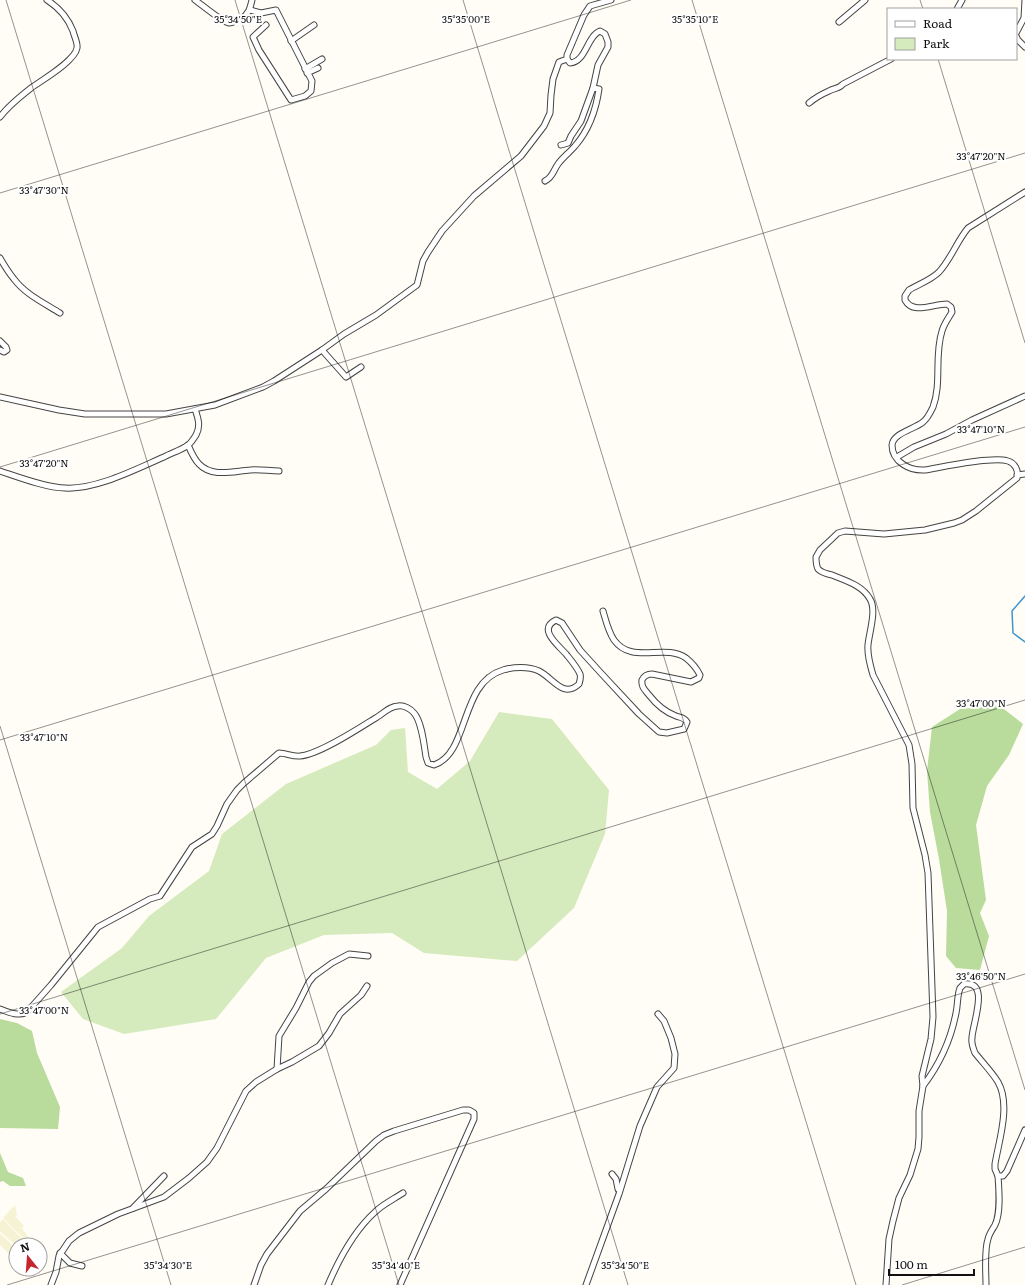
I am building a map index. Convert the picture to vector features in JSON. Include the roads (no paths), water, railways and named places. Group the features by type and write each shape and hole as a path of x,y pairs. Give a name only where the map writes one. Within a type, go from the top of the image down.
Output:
{"street":[{"path":"0,117 17,99 68,62 76,53 78,47 71,28 56,7 47,0"},
{"path":"195,0 223,20 230,23 240,20 246,16 250,10 252,0"},
{"path":"567,59 567,55 577,28 590,6 590,0"},
{"path":"590,6 611,0"},
{"path":"839,22 865,0"},
{"path":"1017,30 1024,18 1024,0"},
{"path":"250,10 261,13 276,10 312,81 311,91 305,96 291,100 259,50 253,37 266,25"},
{"path":"291,41 314,26"},
{"path":"560,145 568,144 571,136 581,121 593,88 598,65 608,47 605,34 600,31 596,32 582,56 574,62 570,62 567,59"},
{"path":"1017,38 1025,47"},
{"path":"306,71 322,59"},
{"path":"0,397 85,414 153,414 180,412 226,402 274,381 344,334 376,316 417,285 423,261 442,231 474,196 521,156 544,126 550,113 553,79 560,62 567,59"},
{"path":"809,103 829,90 840,87 889,60"},
{"path":"306,71 318,68"},
{"path":"545,181 552,176 558,164 578,143 588,127 597,103 599,90 593,88"},
{"path":"886,1285 889,1239 893,1221 899,1198 910,1174 918,1149 919,1111 923,1086 922,1076 931,1039 933,1017 928,873 913,808 912,764 909,745 873,675 870,666 868,653 869,635 873,612 871,599 865,592 850,582 822,572 817,568 816,557 820,550 838,533 845,531 884,534 925,530 954,523 976,511 1015,480 1017,475 1015,465 1004,460 990,460 914,470 904,465 897,457 892,449 892,442 901,434 922,423 930,414 935,402 937,388 940,338 946,321 952,312 951,307 946,304 914,308 906,304 905,296 909,290 940,271 968,228 1025,192"},
{"path":"0,258 14,279 22,287 38,300 60,313"},
{"path":"0,342 6,347 7,350 4,352 0,350"},
{"path":"322,350 346,377 361,367"},
{"path":"897,457 914,447 946,434 972,420 1025,396"},
{"path":"0,472 59,488 82,488 104,481 136,469 188,445 196,436 198,431 200,421 196,409"},
{"path":"188,445 200,466 211,472 227,473 253,469 279,471"},
{"path":"1017,475 1025,474"},
{"path":"0,1008 18,1014 24,1014 27,1012 98,927 160,896 192,847 212,834 227,804 237,790 279,753 300,756 317,751 376,718 388,709 397,706 409,709 415,714 419,722 426,757 428,762 434,765 442,762 451,751 461,732 468,711 479,687 484,681 498,672 516,667 536,670 543,673 562,688 568,690 573,689 579,684 580,674 566,654 548,634 551,622 556,620 562,623 580,650 639,714 659,732 667,733 684,729 687,722 685,719 677,717 658,706 644,689 642,680 648,674 652,674 691,682 699,678 700,674 698,670 687,659 676,654 668,652 636,653 622,648 614,640 607,626 603,611"},
{"path":"277,1069 278,1036 296,1008 308,982 332,963 350,954 368,956"},
{"path":"923,1086 932,1075 954,1023 960,988 964,984 971,984 976,989 979,999 972,1037 973,1048 975,1053 997,1081 1003,1094 1004,1103 1004,1112 995,1164 999,1189 998,1208 995,1224 990,1232 988,1240 986,1285"},
{"path":"51,1285 56,1272 60,1253 69,1240 75,1235 118,1214 164,1197 188,1178 210,1158 246,1091 256,1082 277,1069 319,1046 340,1014 361,995 367,986"},
{"path":"586,1285 640,1126 657,1087 674,1068 675,1054 671,1038 664,1021 658,1014"},
{"path":"254,1285 260,1265 300,1211 326,1189 380,1137 394,1131 463,1110 469,1110 474,1113 474,1119 400,1285"},
{"path":"998,1176 1003,1176 1007,1171 1025,1130"},
{"path":"612,1174 616,1179 618,1194"},
{"path":"132,1209 164,1176"},
{"path":"328,1285 359,1229 375,1211 403,1193"},
{"path":"60,1253 70,1264 82,1266"}],"waterway":[{"path":"1025,596 1012,611 1013,633 1025,642"}]}
